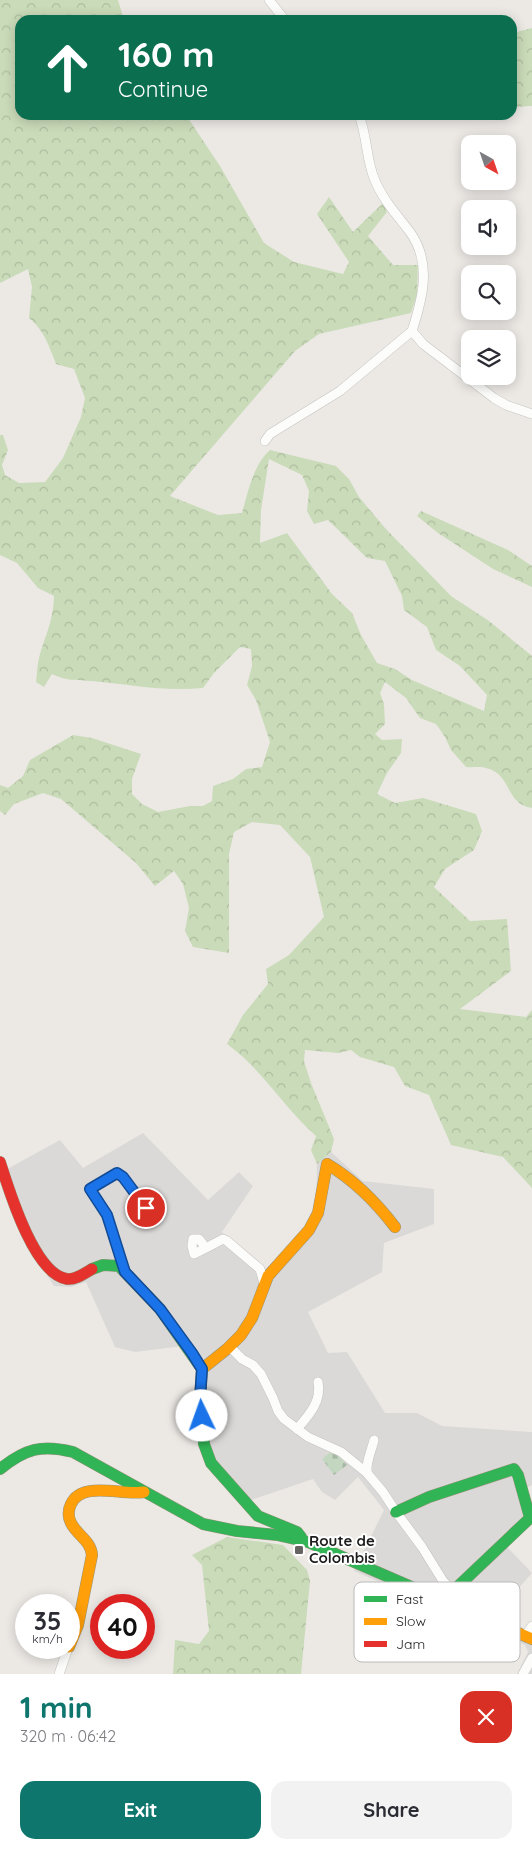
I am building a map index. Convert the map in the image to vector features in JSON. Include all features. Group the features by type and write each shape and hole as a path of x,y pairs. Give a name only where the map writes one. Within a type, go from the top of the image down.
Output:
{"street":[{"path":"269,0 282,15"},
{"path":"265,441 270,434 340,391 412,331 417,317 424,274 423,259 411,234 392,211 376,183 360,120"},
{"path":"412,331 423,344 494,398 506,405 532,414"},
{"path":"0,1162 18,1215 38,1255 54,1276 66,1280 101,1265 119,1266 160,1309 202,1369 200,1399 204,1439 211,1463 258,1516 297,1532 302,1540"},
{"path":"202,1369 231,1348 251,1319 258,1305 264,1283 278,1262 304,1239 318,1212 322,1180 327,1164 346,1177 382,1209 395,1227"},
{"path":"125,1272 107,1215 90,1189 117,1173 129,1184 153,1218"},
{"path":"206,1248 223,1239 227,1241 260,1269 264,1283"},
{"path":"231,1348 242,1359 253,1365 261,1374 278,1411 284,1419 308,1437 341,1452 367,1473 383,1492 422,1547 444,1582"},
{"path":"297,1429 314,1407 320,1392 318,1382"},
{"path":"367,1473 366,1461 374,1440"},
{"path":"0,1469 30,1449 50,1446 67,1450 85,1457 203,1524 302,1540 400,1582"},
{"path":"396,1512 429,1497 514,1470 518,1475 530,1518 463,1582"},
{"path":"80,1616 92,1562 92,1552 88,1544 71,1524 70,1506 74,1498 83,1492 92,1490 124,1495 135,1495 144,1492"},
{"path":"523,1674 532,1658"},
{"path":"59,1674 65,1659"}],"shaded area":[{"path":"143,1133 208,1200 239,1172 253,1186 222,1232 265,1269 290,1248 306,1228 316,1206 317,1164 331,1152 363,1181 434,1189 434,1224 384,1243 382,1272 308,1312 328,1353 347,1352 385,1413 417,1413 442,1426 532,1432 532,1485 526,1488 532,1506 507,1547 532,1573 520,1587 520,1582 379,1582 354,1571 384,1510 358,1477 335,1500 322,1492 313,1479 242,1503 200,1444 196,1370 183,1346 135,1352 115,1347 86,1282 71,1287 54,1286 35,1257 0,1173 60,1140 83,1168"},
{"path":"532,1623 532,1674 517,1674 528,1652 525,1645 520,1643 520,1628 525,1630"}],"green space":[{"path":"0,0 118,0 122,15 15,15 15,120 189,120 220,166 264,243 294,262 343,274 349,262 317,214 329,197 353,232 383,203 387,212 368,236 393,265 418,265 417,295 411,313 319,334 295,351 170,496 218,515 242,513 255,471 270,450 336,466 349,479 359,497 385,528 451,596 489,621 532,656 532,808 517,801 505,782 494,771 484,767 466,767 451,750 436,724 420,718 406,698 385,682 380,693 384,704 385,724 375,734 382,740 402,739 401,753 387,773 377,794 395,803 423,798 476,814 482,831 474,850 445,869 434,887 470,921 507,919 511,971 460,1009 526,1017 532,1010 532,1188 503,1157 451,1145 429,1095 405,1086 394,1067 360,1057 351,1050 338,1053 305,1050 304,1061 311,1083 334,1139 331,1152 317,1164 311,1150 316,1136 251,1065 227,1044 243,1015 268,984 266,969 289,955 324,917 310,857 280,825 252,822 234,832 229,854 229,953 193,947 185,931 189,908 183,884 174,871 155,886 136,863 61,799 43,793 14,804 5,815 0,811 0,785 8,788 23,776 30,760 73,735 92,738 141,754 132,779 132,794 142,804 158,812 190,806 203,806 212,801 213,786 233,779 246,769 262,767 270,742 256,700 247,685 252,666 251,649 240,647 214,673 203,688 174,689 146,687 71,680 52,674 44,687 36,682 38,661 50,621 54,596 38,588 17,563 0,555 0,435 3,435 8,450 2,465 5,475 19,483 45,482 63,458 81,417 85,398 74,369 56,364 42,333 29,318 32,287 28,269 0,283","holes":["269,459 302,475 309,491 307,511 314,524 328,520 367,558 385,561 402,596 404,610 427,627 436,650 460,666 487,695 484,711 412,680 395,669 377,663 361,635 352,613 332,594 287,533 260,543 261,510"]},
{"path":"532,28 532,106 517,107 517,32"},
{"path":"421,511 508,550 532,566 532,587 493,569 438,533 417,516"},
{"path":"333,1450 347,1465 334,1475 322,1459"},
{"path":"227,1537 283,1545 307,1570 310,1581 301,1674 173,1674 175,1640 199,1644 209,1631 202,1565 192,1555"}],"traffic: fast":[{"path":"92,1269 103,1265 119,1266 160,1309 202,1369 200,1399 204,1444 211,1463 258,1516 297,1532 301,1537"},
{"path":"0,1469 17,1457 34,1450 52,1448 73,1452 203,1524 237,1531 277,1535 308,1542 400,1582"},
{"path":"396,1512 429,1497 514,1469 518,1475 530,1518 462,1582"}],"traffic: slow":[{"path":"202,1369 241,1335 252,1318 268,1276 309,1230 318,1213 327,1164 364,1192 395,1227"},
{"path":"80,1615 92,1555 89,1546 70,1521 69,1511 71,1504 76,1497 93,1491 144,1492"},
{"path":"520,1634 532,1639"}],"traffic: jam":[{"path":"0,1162 24,1229 44,1263 55,1274 67,1279 77,1277 92,1269"}],"place":[{"name":"Route de Colombis","path":"299,1550"}],"route":[{"path":"146,1208 123,1177 117,1173 90,1189 107,1215 125,1272 160,1309 202,1369 200,1399 202,1416"}]}
